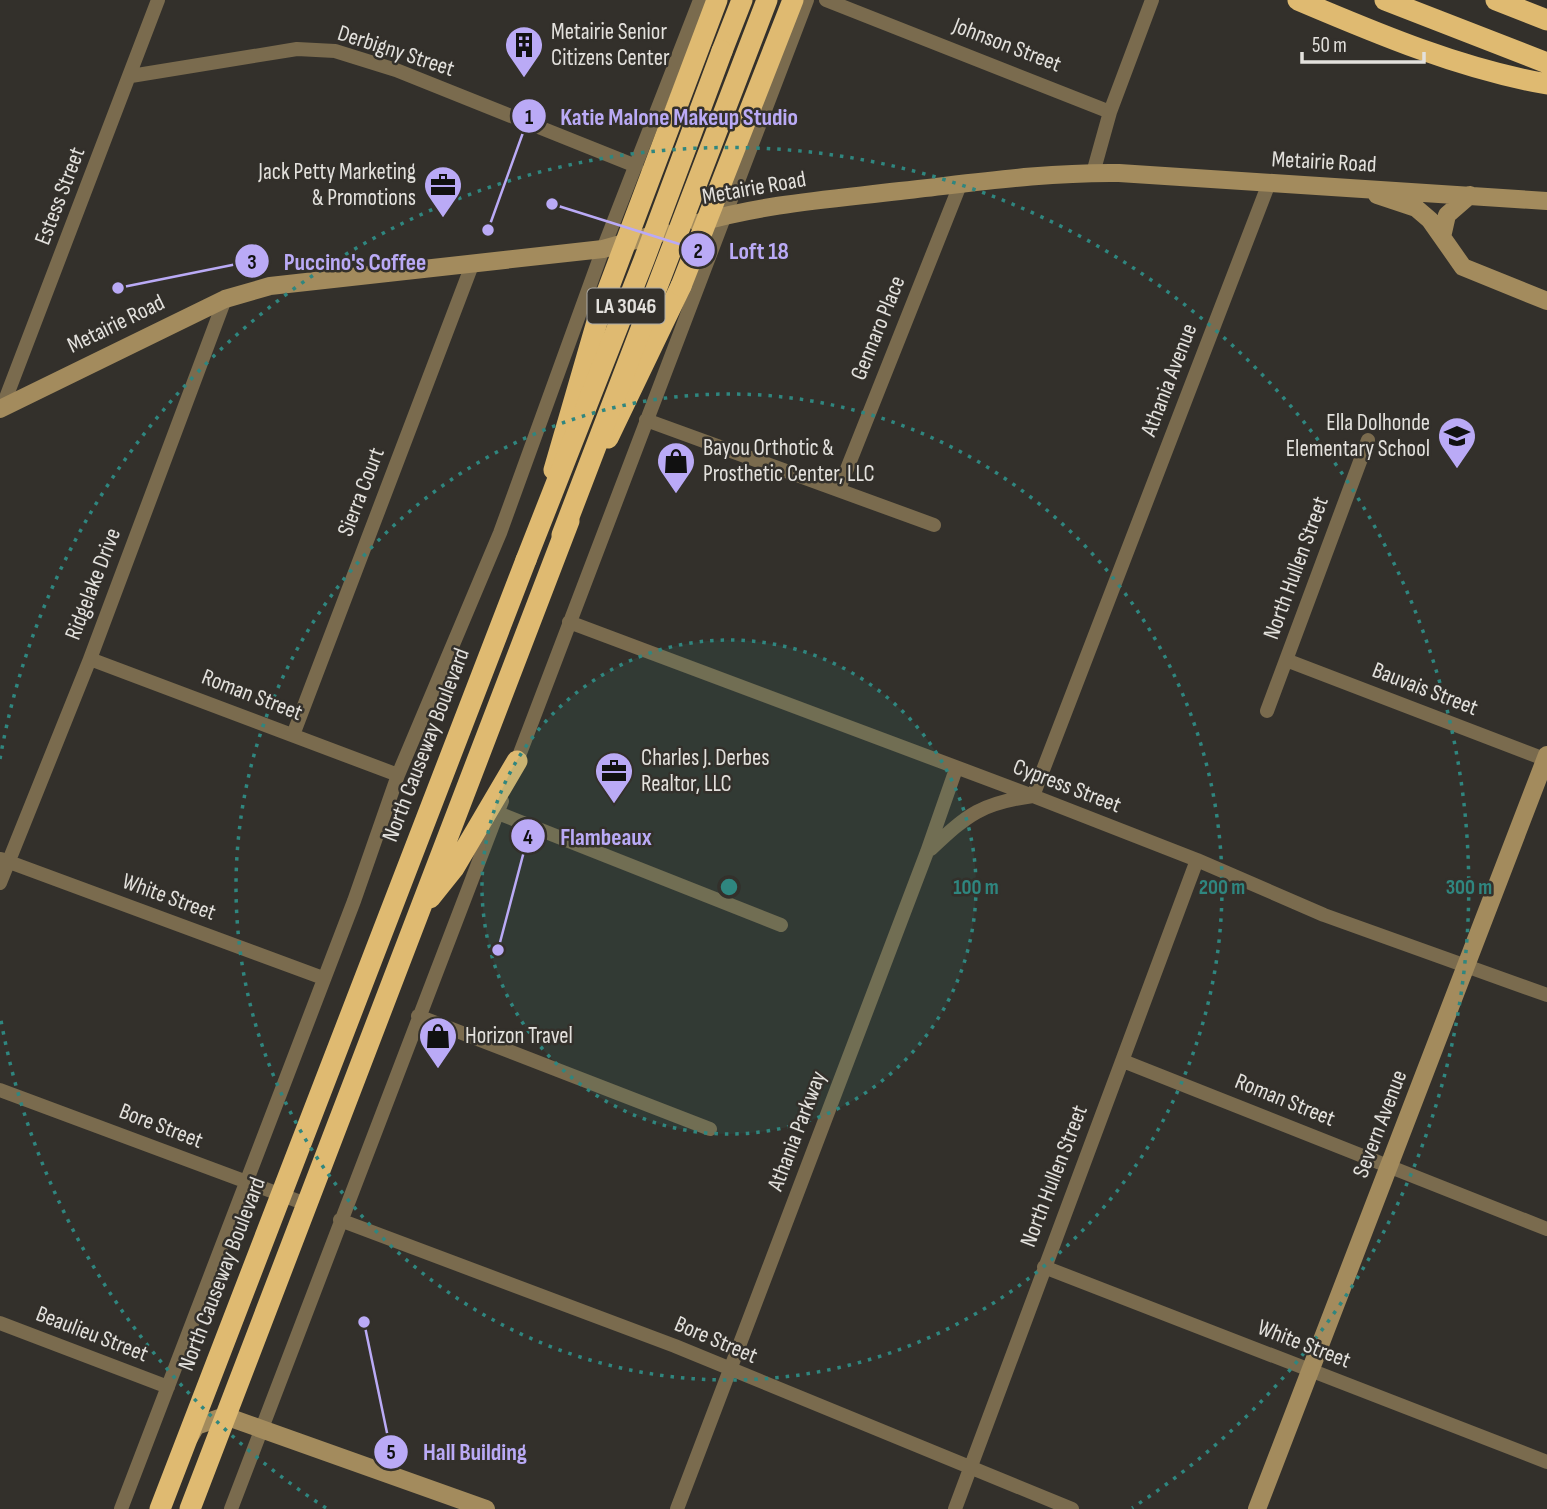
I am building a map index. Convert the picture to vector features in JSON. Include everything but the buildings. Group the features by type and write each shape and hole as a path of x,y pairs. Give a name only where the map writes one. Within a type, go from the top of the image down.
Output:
{"highway":[{"path":"538,527 576,385 601,307 717,0"},
{"name":"North Causeway Boulevard","path":"160,1509 538,527 654,236 742,0"},
{"path":"190,1509 767,0"},
{"path":"562,535 681,286 793,0"},
{"path":"1298,0 1369,30 1464,63 1547,84"},
{"path":"1385,0 1547,63"},
{"path":"1496,0 1547,20"},
{"path":"418,914 454,868 517,761"}],"main road":[{"name":"Metairie Road","path":"1,409 225,299 270,286 603,250 725,215 1063,172 1547,201"},
{"path":"1354,188 1416,208 1442,237 1463,267 1547,301"},
{"path":"1442,237 1447,215 1470,195"},
{"name":"Severn Avenue","path":"1257,1509 1546,758"},
{"path":"183,1447 196,1426 225,1416 486,1509"}],"street":[{"name":"Estess Street","path":"1,409 158,0"},
{"name":"North Causeway Boulevard","path":"121,1509 398,775 500,533 603,250 700,0"},
{"path":"231,1509 807,0"},
{"name":"Johnson Street","path":"826,0 1110,111"},
{"path":"1093,173 1110,111 1152,0"},
{"name":"Derbigny Street","path":"131,76 297,49 335,51 396,70 636,166"},
{"name":"Athania Avenue","path":"1033,796 1269,183"},
{"name":"Gennaro Place","path":"839,489 960,185"},
{"name":"Sierra Court","path":"293,735 472,265"},
{"name":"Ridgelake Drive","path":"0,883 4,860 90,659 225,299"},
{"path":"646,420 934,526"},
{"name":"North Hullen Street","path":"1267,711 1368,440"},
{"name":"Cypress Street","path":"569,622 1033,796 1197,860 1324,915 1547,995"},
{"name":"Roman Street","path":"90,659 398,775"},
{"name":"Bauvais Street","path":"1286,660 1546,758"},
{"name":"Athania Parkway","path":"677,1509 928,852 956,769"},
{"path":"928,852 964,818 997,801 1033,796"},
{"path":"498,813 781,925"},
{"name":"White Street","path":"4,860 323,978"},
{"name":"North Hullen Street","path":"955,1509 1197,860"},
{"path":"418,1016 710,1129"},
{"name":"Roman Street","path":"1123,1061 1547,1229"},
{"name":"Bore Street","path":"0,1090 306,1204"},
{"name":"Bore Street","path":"340,1220 675,1346 730,1371 1072,1509"},
{"name":"White Street","path":"1044,1267 1547,1462"},
{"name":"Beaulieu Street","path":"0,1322 168,1387"}],"place":[{"name":"Metairie Senior Citizens Center","path":"524,79"},
{"name":"Loft 18","path":"552,204"},
{"name":"Jack Petty Marketing & Promotions","path":"443,219"},
{"name":"Katie Malone Makeup Studio","path":"488,230"},
{"name":"Puccino's Coffee","path":"118,288"},
{"name":"Ella Dolhonde Elementary School","path":"1457,470"},
{"name":"Bayou Orthotic & Prosthetic Center, LLC","path":"676,495"},
{"name":"Charles J. Derbes Realtor, LLC","path":"614,805"},
{"name":"Flambeaux","path":"498,950"},
{"name":"Horizon Travel","path":"438,1070"},
{"name":"Hall Building","path":"364,1322"}]}
